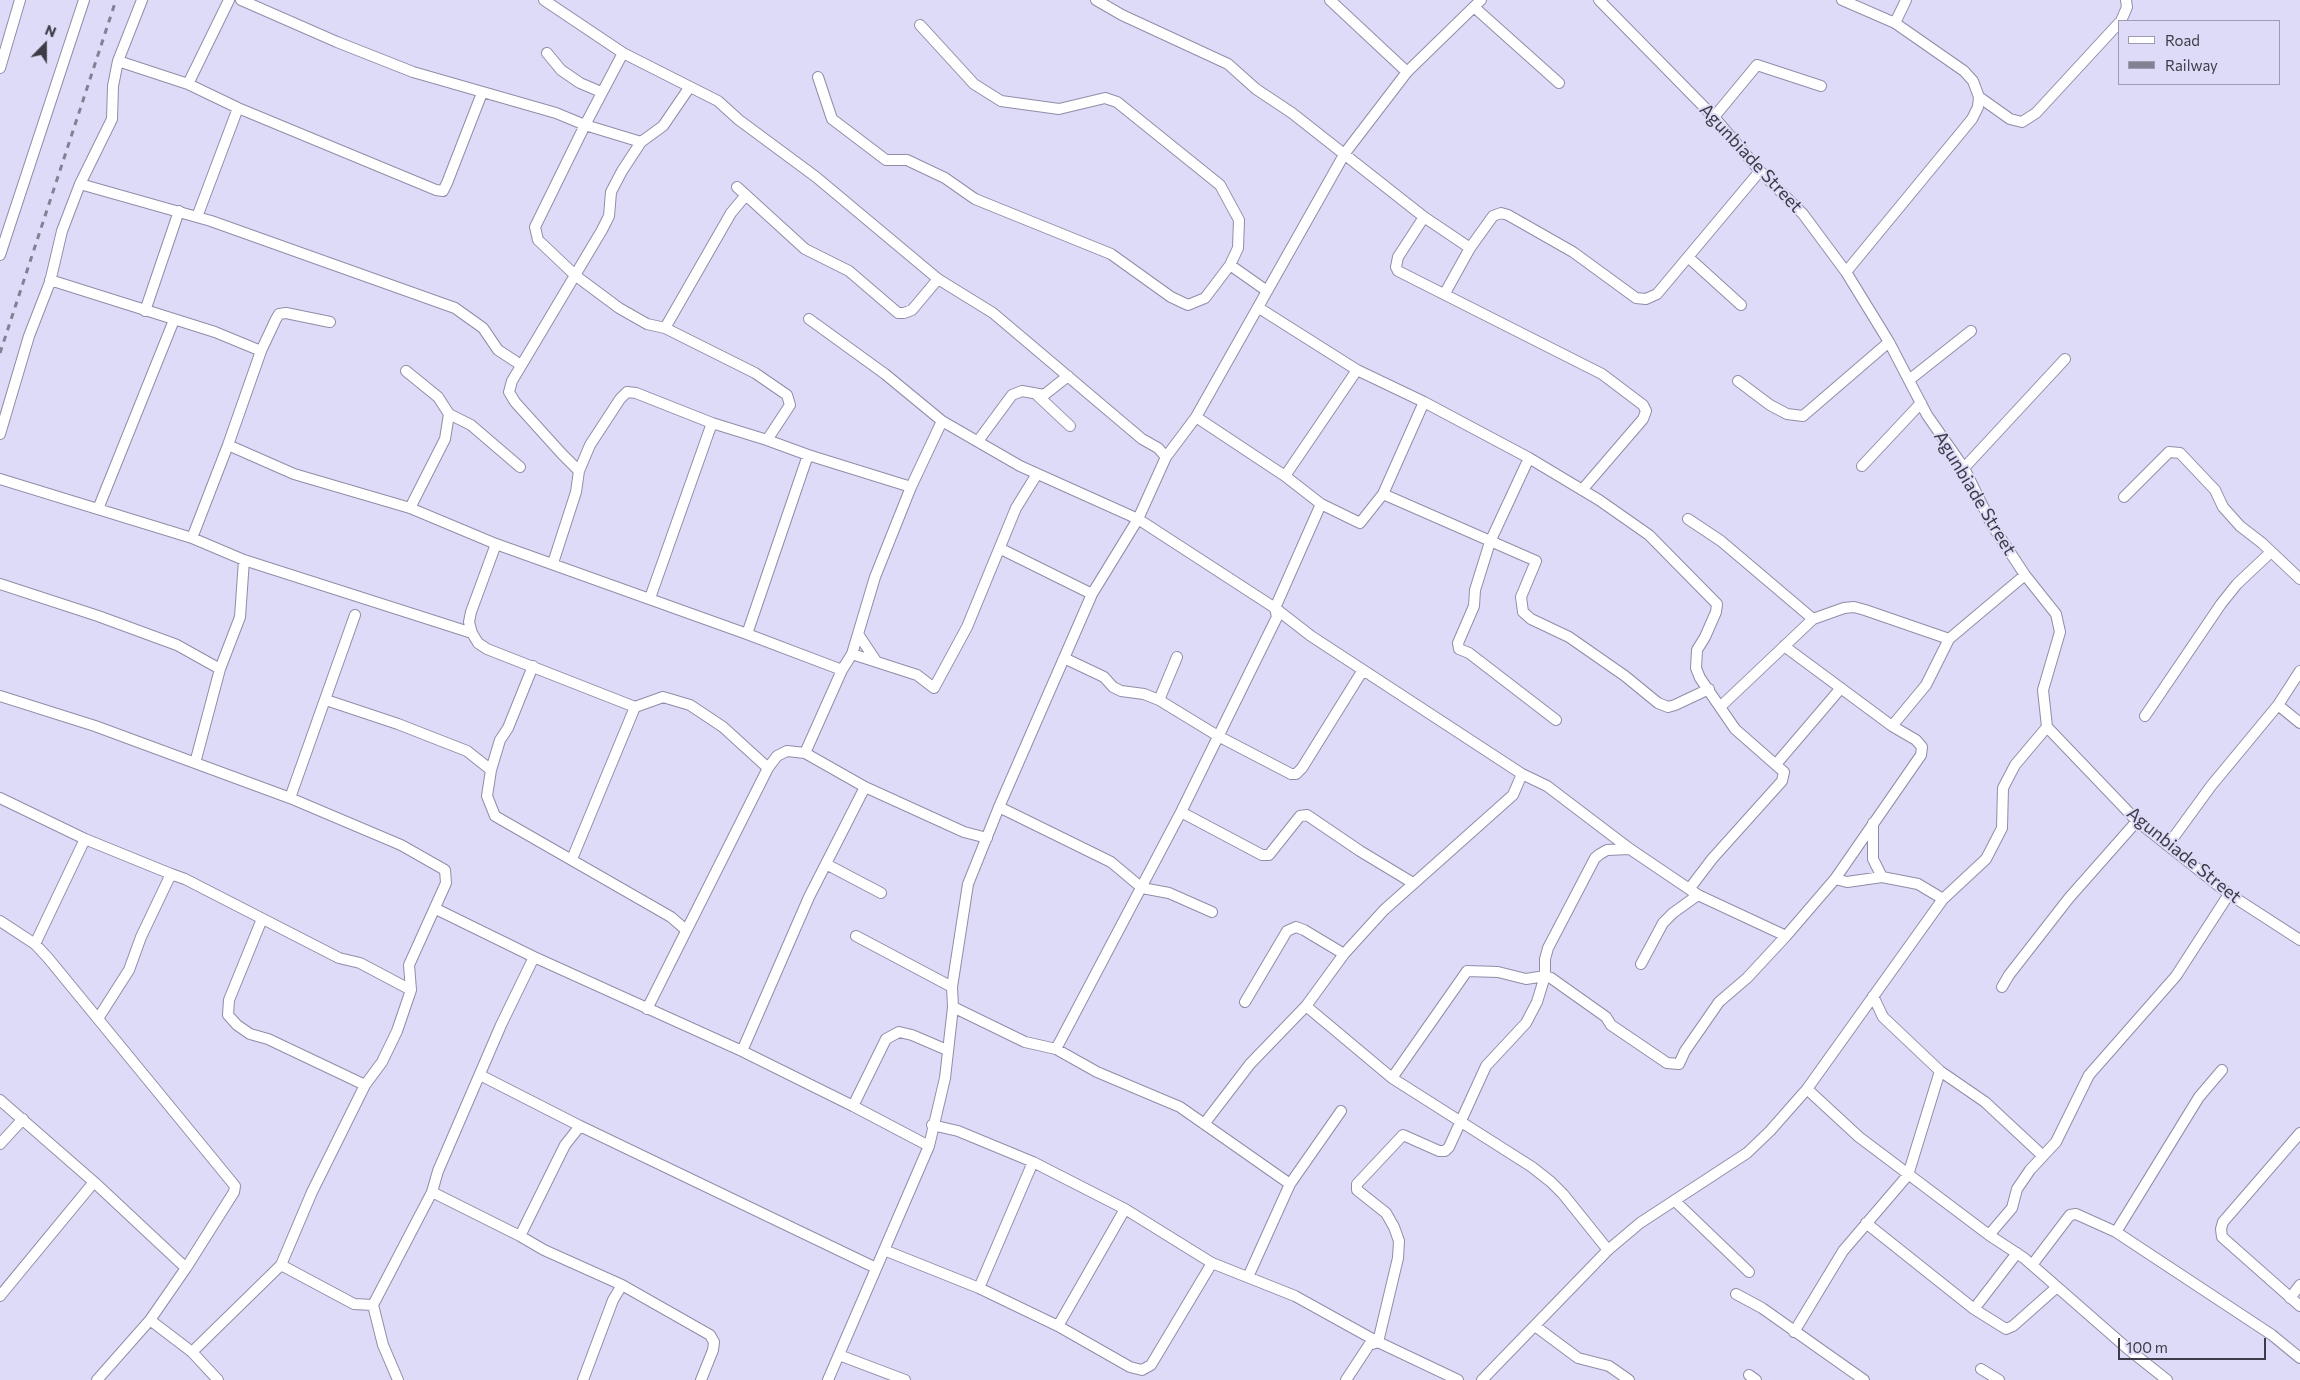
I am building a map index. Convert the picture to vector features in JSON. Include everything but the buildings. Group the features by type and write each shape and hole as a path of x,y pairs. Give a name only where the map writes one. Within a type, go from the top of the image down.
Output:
{"street":[{"path":"0,68 20,0"},
{"path":"0,255 84,0"},
{"path":"0,434 29,336 50,280 62,231 80,184 112,119 113,86 118,61 142,0"},
{"path":"188,84 229,0"},
{"path":"241,0 336,42 404,69 556,113 585,125 641,142"},
{"path":"544,0 623,53 718,101 739,120 816,178 938,278 993,313 1142,439 1158,448 1166,457"},
{"path":"1096,0 1122,15 1228,64 1256,89 1292,113 1345,153 1424,217 1470,248"},
{"path":"1330,0 1407,72"},
{"name":"Agunbiade Street","path":"1599,0 1683,88 1714,117 1760,171 1803,214 1846,272 1889,342 1921,404 1964,468 1992,524 2025,575 2056,614 2060,632 2043,690 2047,727 2137,821 2229,894 2300,940"},
{"path":"1842,0 1895,23 1964,72 1973,81 1979,97 1978,107 1972,119 1846,272"},
{"path":"1895,23 1906,0"},
{"path":"2121,20 2127,7 2126,0"},
{"path":"828,1380 928,1146 945,1078 953,1007 952,987 968,884 999,807 1092,594 1138,518 1166,457 1196,417 1345,153 1407,72 1478,3 1559,83"},
{"path":"1979,97 2010,119 2022,122 2036,114 2118,24"},
{"path":"818,77 832,119 886,160 907,160 945,178 975,199 1111,254 1171,297 1188,305 1205,298 1230,265 1238,248 1239,220 1220,185 1117,102 1106,98 1059,109 1001,101 974,84 920,25"},
{"path":"547,53 562,70 580,83 601,92"},
{"path":"623,53 601,92 535,228 538,240 576,276 637,319 665,328 755,373 787,395 790,405 767,440"},
{"path":"118,61 188,84 238,108 436,190 443,191 482,92"},
{"path":"1714,117 1757,65 1821,86"},
{"path":"579,471 515,402 509,392 512,381 576,276 609,216 611,192 641,142 663,126 689,88"},
{"path":"197,217 238,108"},
{"path":"1445,293 1470,248 1493,216 1501,214 1508,215 1573,252 1636,298 1646,299 1657,294 1760,171"},
{"path":"80,184 197,217 455,308 483,328 498,350 521,365"},
{"path":"738,187 805,249 849,271 898,313 904,314 912,310 938,278"},
{"path":"665,328 731,213 746,195"},
{"path":"145,311 179,212"},
{"path":"1424,217 1398,257 1396,267 1398,271 1445,293 1602,374 1643,405 1646,411 1643,419 1582,490"},
{"path":"1688,256 1741,305"},
{"path":"1230,265 1268,290"},
{"path":"50,280 216,332 261,351"},
{"path":"1259,308 1357,370 1424,402 1529,458 1582,490 1649,535 1717,604 1716,612 1706,637 1697,650 1696,668 1700,678 1735,729 1784,772 1782,780 1712,859 1690,888"},
{"path":"192,538 228,445 261,351 279,314 330,322"},
{"path":"809,318 885,374 942,421 1037,474 1138,518 1275,608 1311,636 1522,774 1547,786 1630,849 1698,895 1786,936"},
{"path":"98,509 174,320"},
{"path":"1909,380 1971,331"},
{"path":"1738,381 1787,414 1803,416 1889,342"},
{"path":"1964,468 2065,359"},
{"path":"1285,476 1357,370"},
{"path":"406,371 438,397 449,414 471,425 520,467"},
{"path":"978,441 1012,395 1022,391 1044,395 1068,376"},
{"path":"553,563 576,492 579,471 590,445 620,399 627,392 636,393 712,423 911,487"},
{"path":"1037,395 1070,426"},
{"path":"1196,417 1285,476 1321,504 1360,523 1383,494 1424,402"},
{"path":"1862,466 1921,404"},
{"path":"410,508 445,439 449,414"},
{"path":"805,753 842,670 852,654 875,578 911,487 942,421"},
{"path":"650,598 712,423"},
{"path":"228,445 294,474 410,508 496,544 650,598 842,670"},
{"path":"2124,497 2169,452 2180,453 2215,490 2223,507 2240,526 2300,579"},
{"path":"747,634 808,455"},
{"path":"1529,458 1490,542 1475,590 1474,606 1458,642 1459,649 1470,653 1556,720"},
{"path":"852,654 917,675 934,688 968,627 1016,508 1037,474"},
{"path":"0,479 192,538 244,560 472,633"},
{"path":"1383,494 1536,561 1521,597 1523,612 1531,619 1569,636 1658,703 1668,707 1709,689"},
{"path":"1056,1049 1181,812 1276,617 1275,608 1321,504"},
{"path":"1688,520 1721,541 1813,619"},
{"path":"496,544 469,622 472,633 478,643 487,649 635,707 663,697 690,705 723,727 768,768"},
{"path":"1001,549 1092,594"},
{"path":"2145,716 2221,604 2237,584 2271,552"},
{"path":"195,763 220,669 240,617 244,560"},
{"path":"1892,726 1926,685 1949,639 2025,575"},
{"path":"0,584 177,645 220,669"},
{"path":"1720,707 1813,619 1844,608 1854,607 1949,639"},
{"path":"290,798 355,615"},
{"path":"858,634 876,661"},
{"path":"1392,1078 1467,971 1498,972 1526,979 1545,976 1563,986 1606,1017 1610,1025 1667,1063 1679,1064 1719,1002 1747,978 1835,879 1921,755 1922,747 1916,740 1892,726 1784,646"},
{"path":"1159,700 1177,657"},
{"path":"1064,658 1104,677 1113,687 1121,691 1144,694 1159,700 1218,736 1291,774 1296,774 1363,670"},
{"path":"533,666 508,728 500,740 491,770 487,796 494,816 671,917 686,930"},
{"path":"2168,845 2211,786 2278,705 2300,671"},
{"path":"1777,764 1840,688"},
{"path":"0,696 95,726 290,798 401,845 445,870 446,883 409,966 411,990 397,1031 382,1062 365,1085 312,1192 282,1266 192,1352"},
{"path":"326,700 398,724 467,751 491,770"},
{"path":"2278,705 2300,723"},
{"path":"572,859 635,707"},
{"path":"1482,1380 1608,1250 1640,1223 1747,1153 1770,1131 1807,1089 1943,899 1986,859 2002,828 2004,788 2015,765 2047,727"},
{"path":"648,1009 768,768 777,756 787,751 805,753 865,787 964,832 987,838"},
{"path":"1204,1124 1250,1064 1306,1006 1344,954 1384,910 1514,795 1522,774"},
{"path":"742,1051 809,897 865,787"},
{"path":"0,798 85,839 185,879 339,958 360,963 411,990"},
{"path":"999,807 1111,862 1142,888 1169,893 1212,912"},
{"path":"1181,812 1262,855 1269,855 1300,816 1307,815 1360,851 1413,883"},
{"path":"2002,987 2009,974 2069,898 2137,821"},
{"path":"1873,824 1874,859 1882,877"},
{"path":"35,944 85,839"},
{"path":"1378,1342 1396,1275 1399,1242 1394,1227 1386,1213 1357,1190 1357,1184 1403,1134 1439,1151 1445,1151 1486,1066 1526,1023 1537,1002 1545,976 1545,959 1548,948 1596,858 1607,850 1630,849"},
{"path":"826,864 881,893"},
{"path":"99,1017 129,970 141,937 172,874"},
{"path":"1835,879 1847,882 1882,877 1918,884 1943,899"},
{"path":"1989,1235 2012,1208 2017,1189 2030,1170 2056,1142 2089,1075 2176,976 2229,894"},
{"path":"1641,964 1663,923 1673,913 1698,895"},
{"path":"436,909 534,957 742,1051 853,1106 928,1146"},
{"path":"262,919 228,1000 228,1015 237,1025 250,1034 268,1039 365,1085"},
{"path":"0,921 35,944 99,1017 235,1186 234,1192 186,1268 150,1320 97,1380"},
{"path":"1245,1002 1288,931 1296,927 1344,954"},
{"path":"856,936 952,987"},
{"path":"398,1380 384,1345 373,1304 432,1192 438,1171 534,957"},
{"path":"1873,996 1884,1017 1940,1071 1985,1102 2042,1156"},
{"path":"1306,1006 1392,1078 1461,1121 1551,1182 1564,1194 1608,1250"},
{"path":"953,1007 1025,1042 1056,1049 1097,1072 1180,1107 1290,1184"},
{"path":"853,1106 886,1039 899,1032 912,1035 947,1050"},
{"path":"2116,1232 2199,1097 2222,1070"},
{"path":"1794,1332 1843,1251 1908,1174 1940,1071"},
{"path":"480,1075 580,1126 876,1268"},
{"path":"1807,1089 1859,1137 1989,1235 2017,1253 2167,1380"},
{"path":"0,1100 94,1182 186,1268"},
{"path":"1248,1277 1290,1184 1341,1111"},
{"path":"0,1144 23,1119"},
{"path":"932,1124 958,1130 1033,1162 1125,1209 1212,1263 1295,1296 1378,1342 1458,1380"},
{"path":"520,1236 565,1145 580,1126"},
{"path":"2300,1133 2223,1222 2221,1229 2222,1237 2300,1306"},
{"path":"979,1288 1033,1162"},
{"path":"0,1296 94,1182"},
{"path":"432,1192 544,1250 622,1286 710,1335 714,1342 713,1350 701,1380"},
{"path":"1675,1201 1749,1272"},
{"path":"1058,1326 1125,1209"},
{"path":"2032,1265 2070,1215 2076,1214 2116,1232 2272,1335 2300,1358"},
{"path":"1866,1223 1974,1309 2006,1329 2013,1326 2057,1287"},
{"path":"884,1250 979,1288 1058,1326 1130,1367 1142,1370 1151,1365 1212,1263"},
{"path":"1974,1309 2017,1253"},
{"path":"282,1266 354,1304 373,1304"},
{"path":"583,1380 613,1300 622,1286"},
{"path":"2290,1298 2300,1286"},
{"path":"1736,1294 1762,1308 1864,1380"},
{"path":"150,1320 192,1352 218,1380"},
{"path":"1535,1326 1578,1358 1609,1366 1629,1380"},
{"path":"1346,1380 1369,1345 1378,1342"},
{"path":"839,1355 905,1380"},
{"path":"1981,1368 1999,1380"}],"railway":[{"path":"0,353 116,0"}]}
